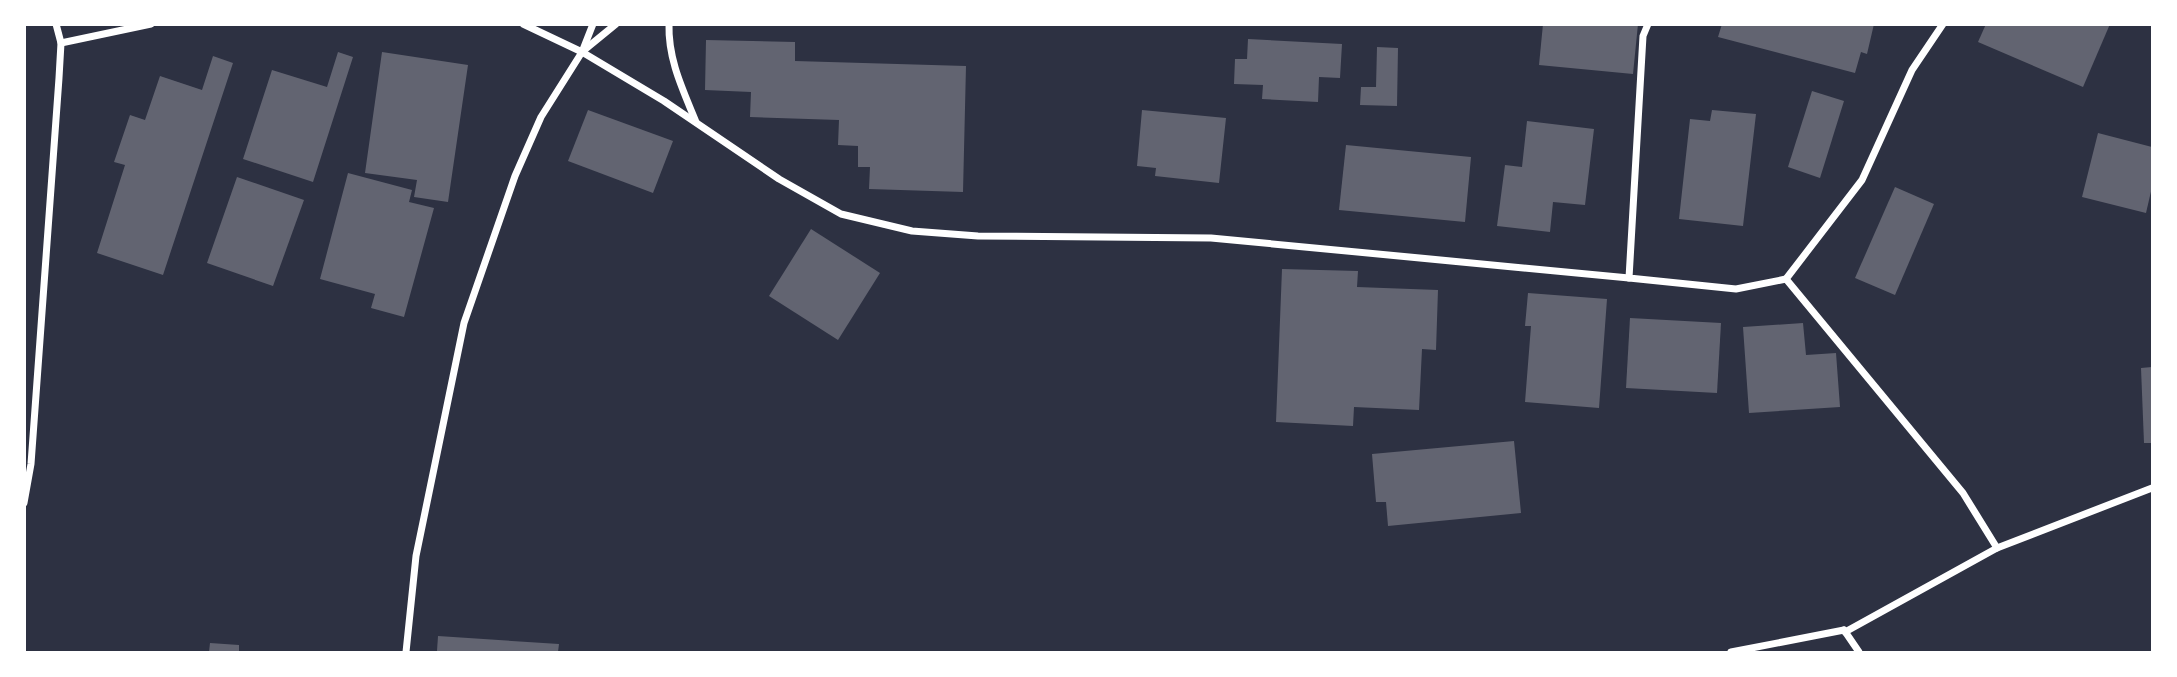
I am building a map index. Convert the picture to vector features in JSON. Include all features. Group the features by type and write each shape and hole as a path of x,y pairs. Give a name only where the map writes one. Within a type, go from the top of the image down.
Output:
{"street":[{"path":"24,503 31,464 61,43 56,24"},
{"path":"61,43 152,24"},
{"path":"523,24 582,52 696,122 779,179 841,214 912,232 978,236 1211,238 1736,289 1786,279 1862,180 1912,69 1943,24"},
{"path":"406,653 416,556 464,323 520,164 541,117 582,52 593,24"},
{"path":"582,52 616,24"},
{"path":"669,24 674,68 696,122"},
{"path":"1629,278 1643,36 1648,24"},
{"path":"1786,279 1963,494 1997,548"},
{"path":"1731,653 1844,630 1845,632 1997,548 2152,488"},
{"path":"1844,630 1859,653"}],"building":[{"path":"1543,24 1638,24 1633,74 1539,65"},
{"path":"1722,24 1874,24 1867,54 1861,52 1855,73 1718,37"},
{"path":"1986,24 2110,24 2083,87 1978,42"},
{"path":"1248,39 1342,44 1340,78 1319,77 1318,102 1262,99 1263,85 1234,84 1235,59 1247,59"},
{"path":"706,40 795,42 795,61 966,66 963,192 869,189 870,167 858,167 858,146 838,145 839,120 750,117 751,92 705,90"},
{"path":"1377,47 1398,48 1397,106 1360,105 1361,87 1376,87"},
{"path":"338,52 353,57 313,182 243,159 272,70 327,87"},
{"path":"382,52 468,65 448,202 414,197 417,180 365,173"},
{"path":"213,56 233,63 163,275 97,253 125,165 114,162 130,115 145,120 160,76 202,90"},
{"path":"1812,91 1844,101 1820,178 1788,167"},
{"path":"588,110 673,141 653,193 568,161"},
{"path":"1142,110 1226,118 1219,183 1155,176 1156,168 1137,166"},
{"path":"1712,110 1756,114 1743,226 1679,219 1690,119 1710,121"},
{"path":"1527,121 1594,129 1585,205 1553,202 1550,232 1497,226 1505,165 1522,167"},
{"path":"2098,133 2152,147 2152,187 2146,213 2082,197"},
{"path":"1346,145 1471,157 1465,222 1339,210"},
{"path":"348,173 412,190 409,202 434,208 404,317 371,308 375,294 320,279"},
{"path":"237,177 304,200 273,286 207,263"},
{"path":"1895,187 1934,204 1895,295 1855,278"},
{"path":"811,229 880,273 838,340 769,296"},
{"path":"1282,269 1358,271 1357,287 1438,290 1436,350 1422,349 1419,410 1354,407 1353,426 1276,422"},
{"path":"1528,293 1607,299 1599,408 1525,402 1531,326 1525,326"},
{"path":"1630,318 1721,323 1717,393 1626,388"},
{"path":"1803,323 1806,355 1836,353 1840,407 1749,413 1743,327"},
{"path":"2152,367 2152,443 2144,443 2141,368"},
{"path":"1514,441 1521,513 1388,526 1386,502 1376,502 1372,454"},
{"path":"438,636 559,644 558,652 437,651"},
{"path":"210,643 239,645 239,652 209,652"}]}
